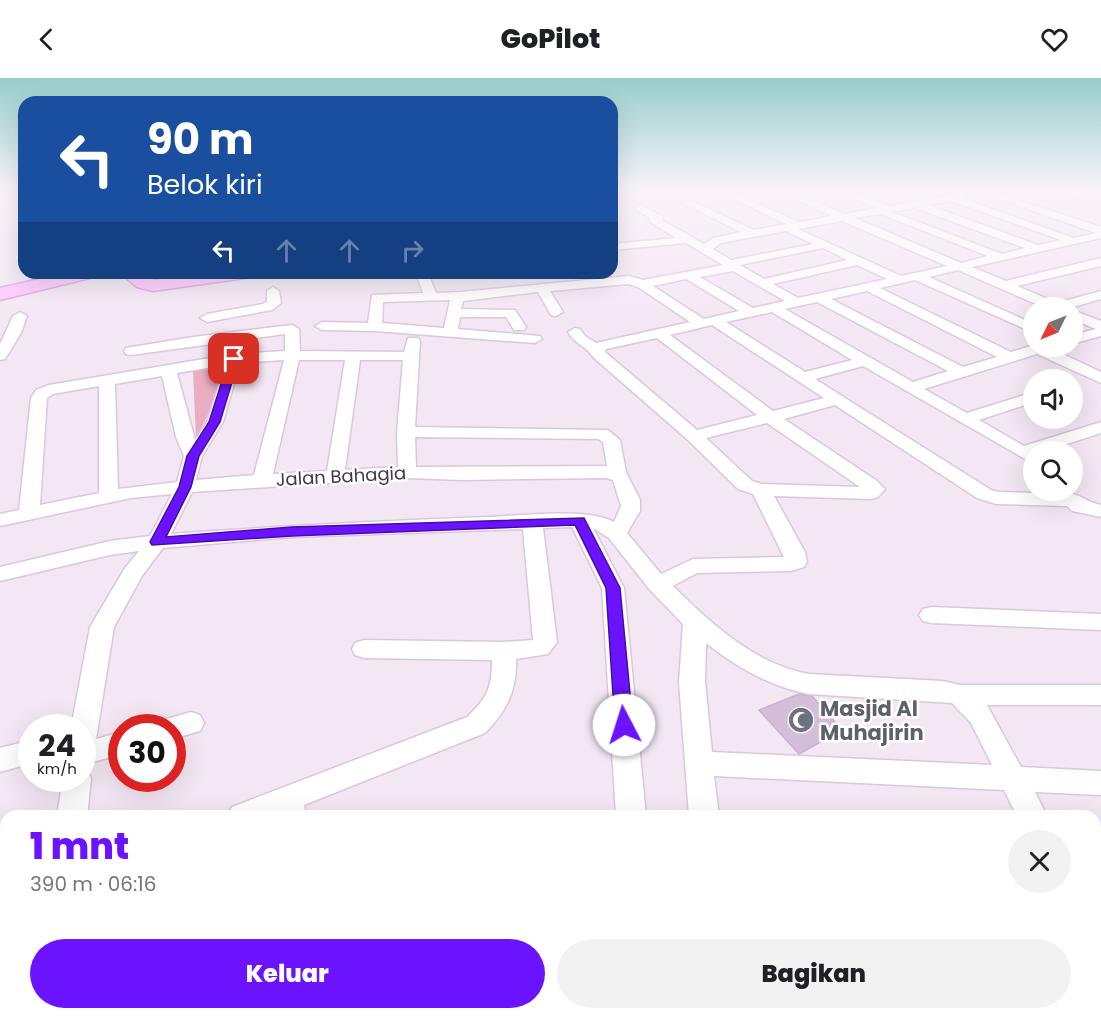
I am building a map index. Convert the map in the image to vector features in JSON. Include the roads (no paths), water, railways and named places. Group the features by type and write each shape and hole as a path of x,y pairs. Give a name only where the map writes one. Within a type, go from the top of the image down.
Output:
{"street":[{"path":"678,235 797,303"},
{"path":"701,249 711,246 717,240 741,235"},
{"path":"807,235 823,245 900,280"},
{"path":"888,235 1034,297"},
{"path":"946,235 1000,257"},
{"path":"1001,235 1037,249"},
{"path":"1045,235 1085,251"},
{"path":"1006,285 1085,251 1099,235"},
{"path":"618,246 686,240"},
{"path":"642,284 689,276 823,245"},
{"path":"575,332 579,339 597,349 659,333 1037,249 1085,251"},
{"path":"761,283 857,261"},
{"path":"689,276 752,313"},
{"path":"916,276 1023,324"},
{"path":"0,294 63,279"},
{"path":"138,279 147,285 161,286 206,279"},
{"path":"424,279 431,296"},
{"path":"375,327 377,298 460,296 511,287 542,289 629,280 642,284 804,377 984,494 996,498 1023,496"},
{"path":"869,286 1011,358"},
{"path":"542,289 556,312"},
{"path":"207,318 244,313 274,303 273,291"},
{"path":"1083,300 1101,295"},
{"path":"450,333 453,313 460,296"},
{"path":"820,298 961,372"},
{"path":"774,308 1023,453"},
{"path":"244,313 246,334"},
{"path":"453,313 510,313 519,327"},
{"path":"0,356 14,333 20,316"},
{"path":"1083,319 1101,326"},
{"path":"322,326 375,327 535,339"},
{"path":"131,351 292,329 293,355 262,480"},
{"path":"407,472 408,372 414,330"},
{"path":"1083,337 1101,332"},
{"path":"597,349 598,354 694,436 745,485 761,490 863,494 875,491 870,485 770,417 659,333"},
{"path":"913,387 1023,354"},
{"path":"29,514 39,398 42,393 234,359 293,355 402,356"},
{"path":"335,476 353,356"},
{"path":"1061,357 1100,377"},
{"path":"88,714 102,627 133,573 157,542 185,487 193,456 215,422 234,359"},
{"path":"804,377 865,361"},
{"path":"168,369 185,438 193,456"},
{"path":"1083,381 1100,377"},
{"path":"107,380 109,497"},
{"path":"694,436 837,399"},
{"path":"964,419 1023,400"},
{"path":"1066,441 1101,427"},
{"path":"406,432 602,434 611,440 617,473 621,477 632,506 630,516 616,533"},
{"name":"Jalan Bahagia","path":"0,520 109,497 262,480 407,472 617,473"},
{"path":"658,585 693,566 791,564 796,562 794,552 761,490"},
{"path":"1077,501 1079,507 1101,511"},
{"path":"579,520 613,588 631,810"},
{"path":"0,574 110,548 157,542 292,531 579,520 604,524 616,533 658,585 695,622 727,647 788,680 834,687 943,691 960,695 1101,695"},
{"path":"364,649 504,651 535,649 544,642 532,521"},
{"path":"931,615 1101,622"},
{"path":"695,622 692,682 704,810"},
{"path":"274,810 290,807 476,725 494,709 501,696 505,675 504,651"},
{"path":"960,695 981,716 1029,810"},
{"path":"0,760 18,755"},
{"path":"700,762 1101,783"},
{"path":"73,810 75,792"}],"place":[{"name":"Masjid Al Muhajirin","path":"801,720"}]}
